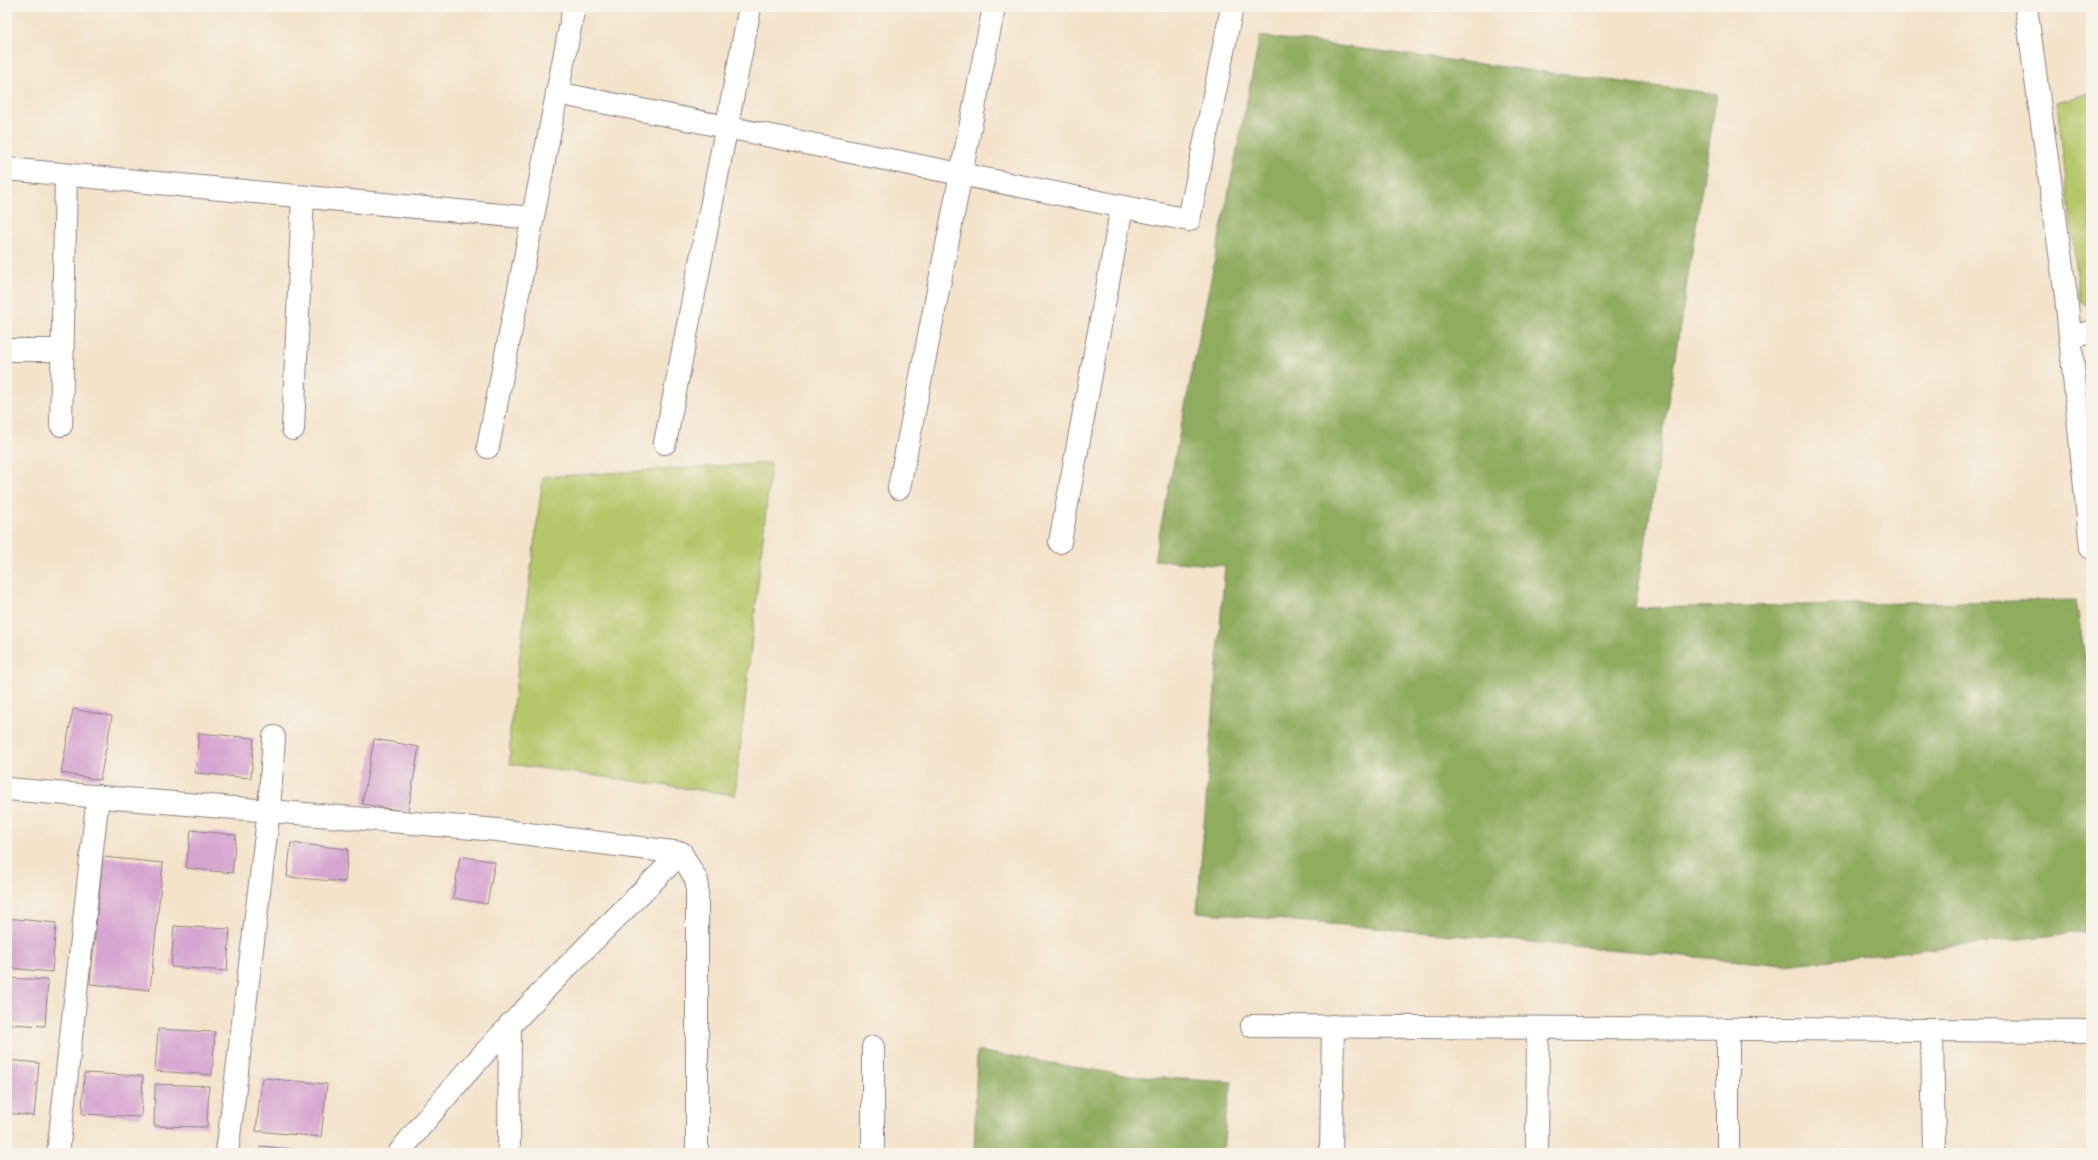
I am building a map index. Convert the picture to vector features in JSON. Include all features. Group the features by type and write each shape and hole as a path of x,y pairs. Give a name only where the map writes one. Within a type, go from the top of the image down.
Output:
{"street":[{"path":"488,447 574,7"},
{"path":"665,443 750,7"},
{"path":"900,488 994,7"},
{"path":"557,93 1189,220 1232,7"},
{"path":"2026,7 2081,334 2091,548"},
{"path":"7,169 532,218"},
{"path":"61,425 66,175"},
{"path":"293,429 303,197"},
{"path":"1060,542 1122,207"},
{"path":"7,350 63,350"},
{"path":"227,1153 269,810 274,737"},
{"path":"7,789 497,830 681,853"},
{"path":"58,1153 98,796"},
{"path":"399,1153 434,1109 510,1024 681,853"},
{"path":"681,853 697,881 697,1153"},
{"path":"510,1024 510,1153"},
{"path":"1252,1026 2091,1031"},
{"path":"1331,1153 1333,1026"},
{"path":"1537,1153 1538,1028"},
{"path":"1728,1029 1728,1153"},
{"path":"1932,1030 1934,1153"},
{"path":"873,1047 873,1153"}],"green space":[{"path":"1260,36 1717,94 1635,608 2076,600 2091,697 2091,931 1784,965 1197,912 1225,566 1154,560"},
{"path":"2091,93 2091,308 2080,301 2057,102"},
{"path":"771,463 735,795 510,764 510,731 543,477"},
{"path":"977,1051 1131,1076 1232,1082 1226,1116 1223,1153 974,1153"}],"building":[{"path":"73,709 112,716 100,780 61,773"},
{"path":"199,733 254,738 251,778 195,773"},
{"path":"374,739 419,747 408,812 362,804"},
{"path":"191,830 236,835 232,873 186,868"},
{"path":"291,843 348,849 345,882 287,877"},
{"path":"460,856 495,862 487,904 453,898"},
{"path":"103,857 163,863 150,990 90,984"},
{"path":"7,918 56,923 52,972 7,968"},
{"path":"174,926 230,929 227,971 171,967"},
{"path":"7,978 48,980 45,1026 7,1024"},
{"path":"158,1029 215,1032 212,1075 155,1071"},
{"path":"7,1060 39,1063 34,1116 7,1113"},
{"path":"84,1073 143,1076 141,1117 82,1114"},
{"path":"262,1078 327,1084 321,1137 256,1131"},
{"path":"155,1084 209,1086 207,1127 154,1126"},
{"path":"261,1146 317,1152 317,1153 260,1153"}]}
